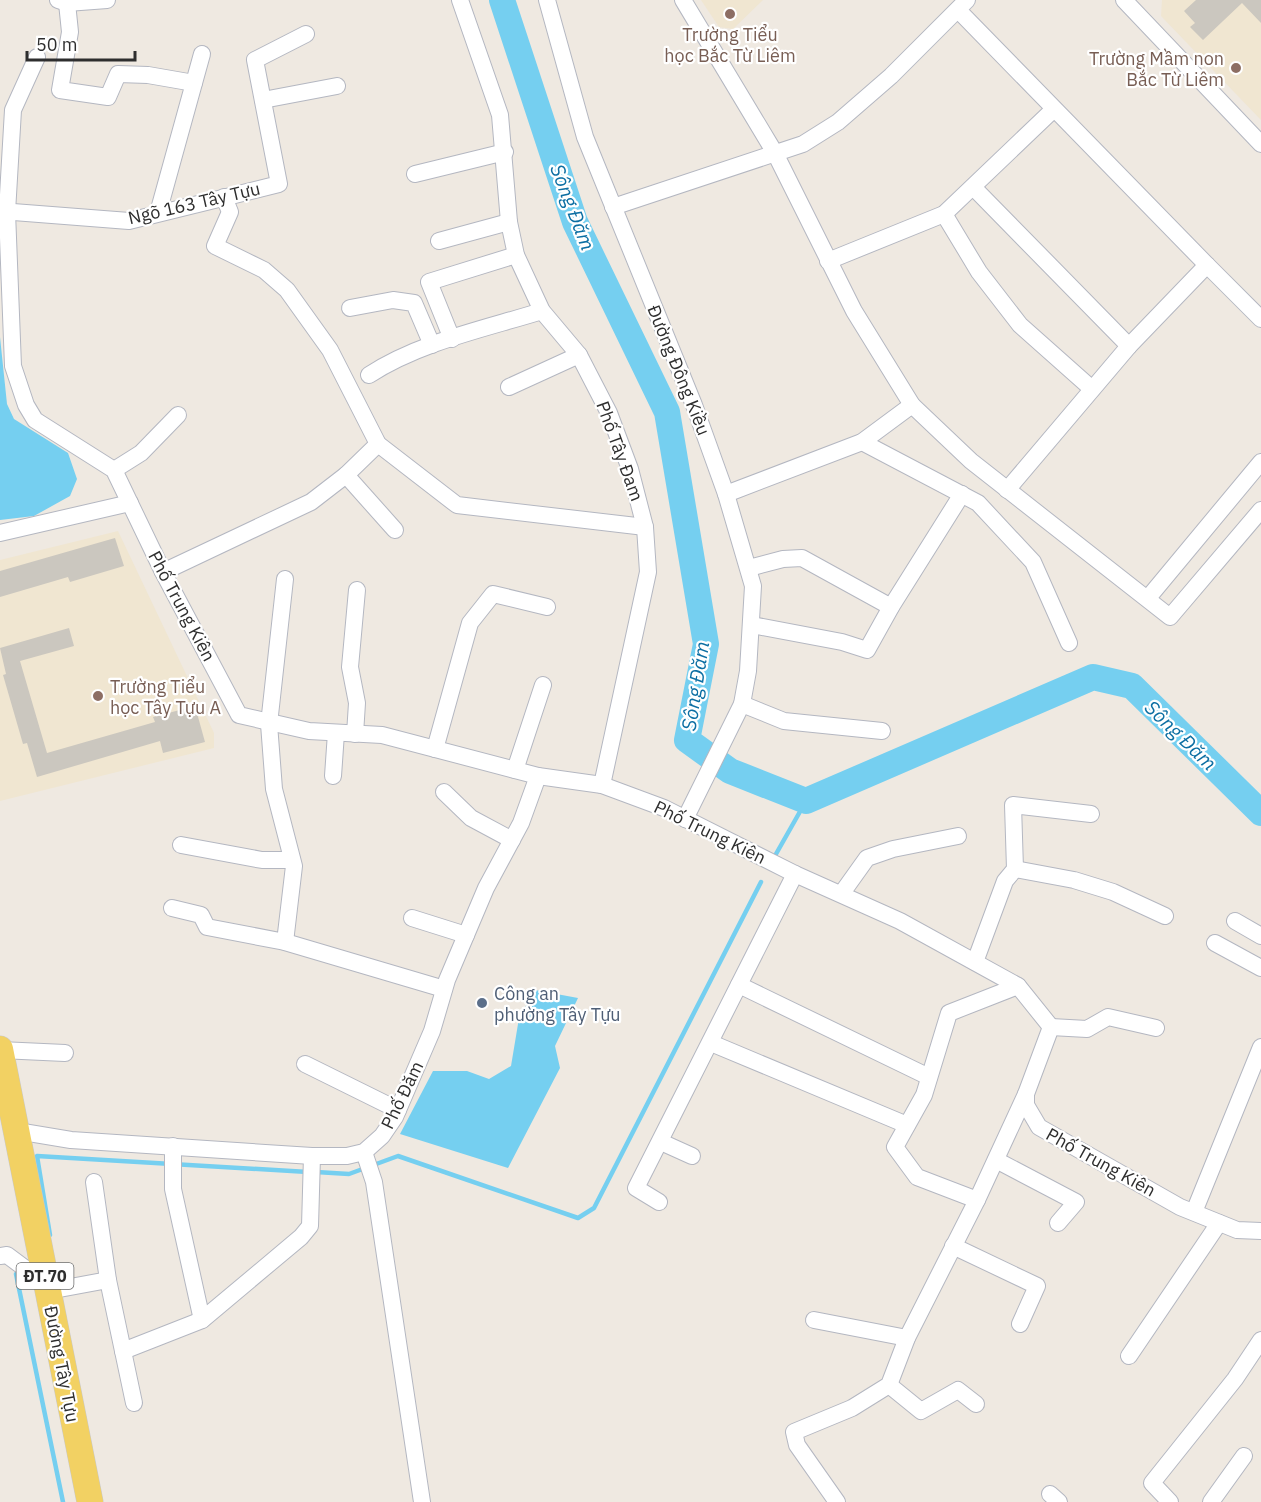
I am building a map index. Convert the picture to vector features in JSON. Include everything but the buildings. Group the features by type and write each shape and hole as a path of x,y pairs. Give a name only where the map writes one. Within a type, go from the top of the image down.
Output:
{"main road":[{"name":"Đường Tây Tựu","path":"0,1050 50,1288 90,1502"}],"street":[{"path":"108,0 63,2 70,32 60,90 108,97 118,74 148,75 194,83"},
{"name":"Phố Tây Đam","path":"460,0 500,115 509,222 516,255 542,311 579,355 609,413 630,469 645,527 648,572 602,785"},
{"name":"Đường Đông Kiều","path":"547,0 585,137 694,405 726,494 753,586 752,625 742,704 685,819"},
{"path":"683,0 775,153 854,310 912,405 971,461 1170,617 1261,510"},
{"path":"1131,2 1261,144"},
{"path":"613,207 803,144 838,122 891,76 962,5 1054,109 1261,319"},
{"path":"306,34 255,60 263,99 337,86"},
{"path":"158,213 202,54"},
{"path":"37,57 7,110 3,211 13,366 26,405 35,420 114,470 141,453 178,416"},
{"name":"Ngõ 163 Tây Tựu","path":"3,211 129,221 279,183 263,99"},
{"path":"828,261 944,214 974,188 1054,109"},
{"path":"415,174 504,152"},
{"path":"974,188 1129,346"},
{"path":"224,197 230,212 215,246 264,270 287,290 330,350 378,444 457,505 645,527"},
{"path":"944,214 979,272 1020,326 1092,388"},
{"path":"439,241 509,222"},
{"path":"452,339 429,282 516,255"},
{"path":"1007,490 1129,346 1208,265"},
{"path":"350,308 393,300 414,303 432,345"},
{"path":"369,375 384,365 432,345 542,311"},
{"path":"509,387 579,355"},
{"path":"726,494 862,442 912,405"},
{"path":"862,442 978,503 1033,562 1069,643"},
{"path":"163,572 311,502 346,475 378,444"},
{"path":"1148,598 1261,462"},
{"name":"Phố Trung Kiên","path":"114,470 163,572 239,715 269,724 336,733 382,735 538,777 602,785 664,808 793,872 900,921 1018,986 1051,1028"},
{"path":"346,475 395,530"},
{"path":"752,625 842,642 867,650 891,607 962,494"},
{"path":"0,533 130,503"},
{"path":"749,568 783,559 802,558 891,607"},
{"path":"285,579 269,724 274,789 294,866 285,942"},
{"path":"356,734 357,703 350,667 357,590"},
{"path":"435,749 470,623 481,609 493,594 547,607"},
{"path":"515,770 543,685"},
{"path":"742,704 784,721 882,730"},
{"path":"333,777 336,733"},
{"name":"Phố Đăm","path":"365,1155 382,1136 398,1110 432,1031 444,989 466,935 486,888 512,840 538,777"},
{"path":"444,792 471,818 512,840"},
{"path":"975,962 1005,881 1015,869 1013,805 1091,814"},
{"path":"842,893 867,858 893,849 958,836"},
{"path":"181,845 262,860 292,860"},
{"path":"1015,869 1074,880 1113,892 1165,916"},
{"path":"659,1202 636,1188 740,985 793,872"},
{"path":"172,908 201,915 207,927 285,942 444,989"},
{"path":"412,918 466,935"},
{"path":"1235,921 1261,936"},
{"path":"1215,943 1261,968"},
{"path":"740,985 929,1077"},
{"path":"977,1200 917,1177 895,1147 924,1095 949,1013 1018,986"},
{"path":"837,1502 797,1444 794,1432 852,1408 889,1385 907,1338 977,1200 1026,1094 1051,1028 1087,1029 1108,1017 1156,1028"},
{"path":"711,1043 907,1125"},
{"path":"1194,1212 1261,1047"},
{"path":"0,1050 65,1053"},
{"path":"305,1064 398,1110"},
{"name":"Phố Trung Kiên","path":"1026,1094 1026,1105 1039,1127 1194,1212 1237,1230 1261,1231"},
{"path":"17,1131 71,1140 312,1159 365,1155 374,1182 422,1502"},
{"path":"661,1142 692,1156"},
{"path":"173,1148 173,1189 202,1320"},
{"path":"123,1351 202,1320 302,1237 310,1226 312,1159"},
{"path":"996,1160 1076,1202 1058,1223"},
{"path":"94,1182 108,1280 134,1403"},
{"path":"1129,1356 1219,1223"},
{"path":"953,1246 1037,1286 1020,1324"},
{"path":"0,1256 7,1255 50,1288 108,1280"},
{"path":"814,1320 907,1338"},
{"path":"1170,1502 1152,1483 1235,1379 1261,1340"},
{"path":"889,1385 921,1411 958,1390 976,1404"},
{"path":"1211,1502 1244,1456"}],"shaded area":[{"name":"Trường Tiểu học Bắc Từ Liêm","path":"701,0 763,0 733,29 719,27"},
{"name":"Trường Mầm non Bắc Từ Liêm","path":"1162,0 1261,0 1261,120 1161,16"},
{"name":"Trường Tiểu học Tây Tựu A","path":"118,531 214,733 214,748 0,801 0,560"}],"water":[{"path":"0,337 7,404 14,419 68,453 77,479 70,496 34,516 0,520"},
{"path":"535,990 578,998 555,1046 560,1068 508,1168 400,1134 433,1071 467,1071 489,1079 511,1066 519,1018"}],"waterway":[{"name":"Sông Đăm","path":"502,0 575,222 667,412 706,644 687,740 730,771 806,801 1093,677 1132,686 1261,813"},
{"path":"776,854 806,801"},
{"path":"316,1172 349,1174 398,1156 578,1218 594,1208 761,882"},
{"path":"50,1235 37,1156 308,1172"},
{"path":"16,1274 63,1502"}],"place":[{"name":"Trường Tiểu học Bắc Từ Liêm","path":"730,14"},
{"name":"Trường Mầm non Bắc Từ Liêm","path":"1236,68"},
{"name":"Trường Tiểu học Tây Tựu A","path":"98,696"},
{"name":"Công an phường Tây Tựu","path":"482,1003"}]}
